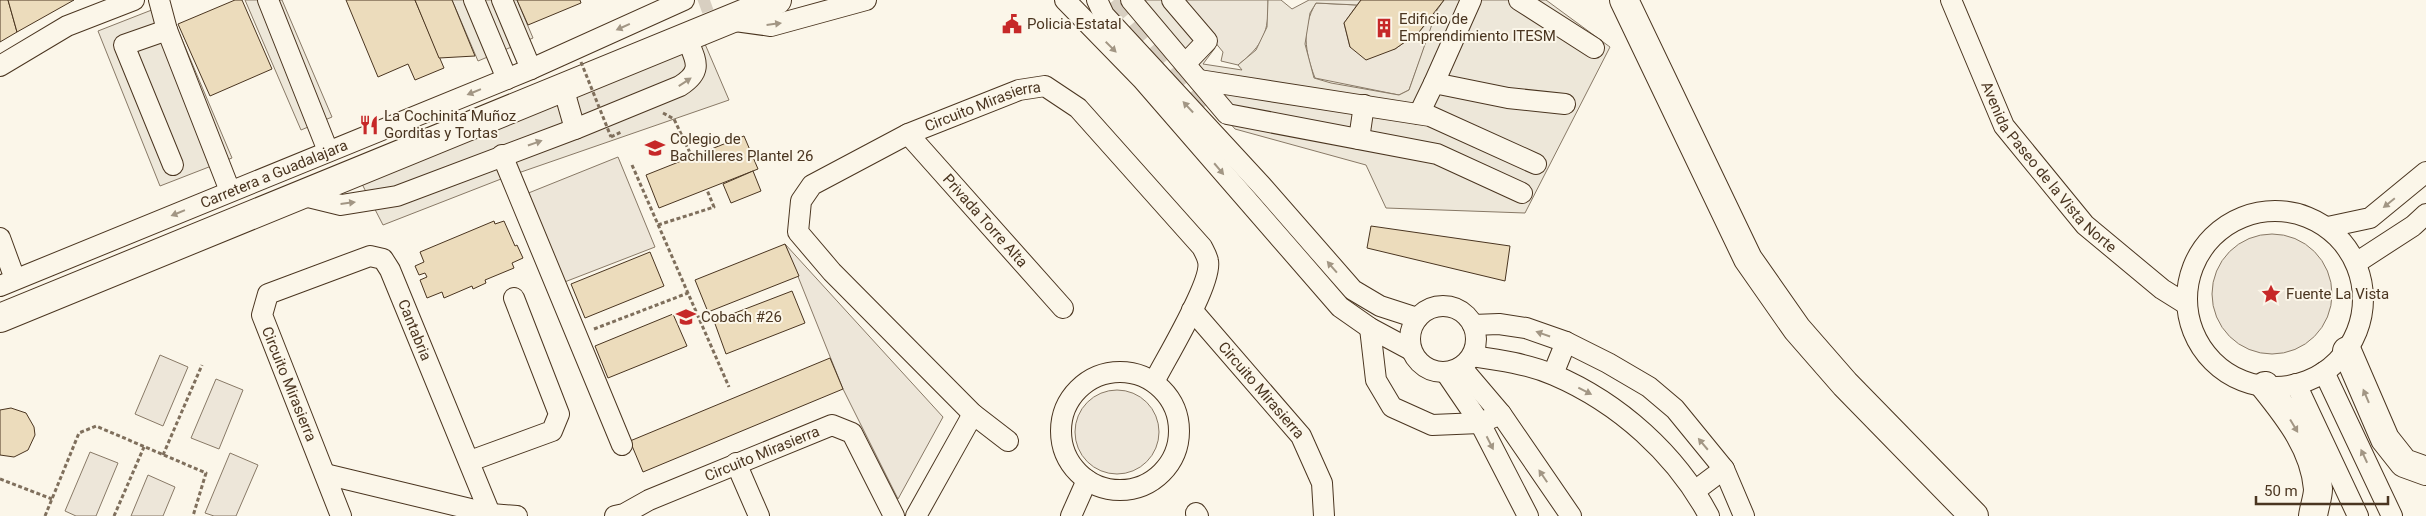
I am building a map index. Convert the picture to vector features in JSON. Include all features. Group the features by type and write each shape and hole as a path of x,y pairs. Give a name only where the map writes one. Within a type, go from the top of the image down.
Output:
{"highway":[{"path":"0,318 777,0"},
{"path":"1624,0 1753,267 1797,329 1845,384 1974,516"},
{"path":"2347,351 2385,439 2404,463 2426,471"},
{"path":"2265,386 2286,412 2310,451 2318,490 2313,516"}],"street":[{"path":"0,66 67,26 134,0"},
{"path":"159,0 167,30 230,192"},
{"path":"268,0 328,151"},
{"path":"474,0 507,78"},
{"path":"502,0 531,69"},
{"path":"726,20 771,26 866,0"},
{"path":"1065,0 1142,79 1340,307 1370,328 1411,350"},
{"path":"1097,0 1104,15 1262,186 1353,290 1380,306 1417,318"},
{"path":"1131,0 1227,114 1437,154 1522,193"},
{"path":"1172,0 1207,41 1185,64"},
{"path":"1419,114 1471,0"},
{"path":"1519,0 1594,48"},
{"name":"Avenida Paseo de la Vista Norte","path":"1952,0 2004,126 2085,225 2162,288 2186,304"},
{"name":"Carretera a Guadalajara","path":"7,282 531,69 653,14 691,2"},
{"path":"488,35 512,24"},
{"path":"167,30 124,45 173,165"},
{"path":"300,195 341,205 397,196 575,129 680,86 692,78 696,69 696,62 686,36"},
{"path":"1199,80 1430,116 1536,164"},
{"path":"1434,83 1508,98 1566,104"},
{"name":"Circuito Mirasierra","path":"1008,441 973,414 832,272 798,232 801,201 812,184 908,134 1019,90 1045,86 1078,108 1202,247 1209,262 1206,277 1192,310 1301,436 1322,483 1324,516"},
{"path":"563,87 575,129"},
{"path":"1358,139 1364,105"},
{"path":"1209,113 1250,160 1262,186"},
{"path":"1437,154 1462,130"},
{"name":"Privada Torre Alta","path":"908,134 1063,308"},
{"path":"502,155 622,446"},
{"path":"2328,228 2370,218 2426,172"},
{"path":"2269,210 2300,214 2328,228 2349,250 2356,263 2364,293 2363,308 2355,338 2347,351 2324,372 2296,384 2265,386 2236,378 2211,360 2194,334 2186,304 2190,274 2199,253 2214,235 2239,218 2269,210"},
{"path":"2356,263 2413,226 2426,214"},
{"path":"0,238 7,282"},
{"name":"Cantabria","path":"268,294 370,256 383,259 390,270 491,515"},
{"path":"1340,307 1353,290"},
{"name":"Circuito Mirasierra","path":"268,294 262,315 341,516"},
{"path":"470,461 552,431 559,414 514,298"},
{"path":"1460,365 1476,340 1473,325 1467,316 1448,306 1436,306 1425,310 1417,318 1410,334 1411,350 1417,361 1425,368 1435,372 1460,365 1515,363 1553,374 1593,395 1630,420 1663,452 1696,490 1709,516"},
{"path":"1154,382 1192,310"},
{"path":"1473,325 1499,324 1526,328 1566,342 1608,363 1649,387 1675,409 1724,469 1744,516"},
{"path":"1370,328 1376,380 1392,407 1432,425 1480,423 1501,414"},
{"path":"1553,374 1566,342"},
{"path":"1460,365 1501,414 1571,516"},
{"path":"1460,365 1480,423 1528,516"},
{"path":"1114,372 1135,373 1154,382 1167,394 1176,411 1180,429 1178,448 1170,464 1157,478 1141,487 1122,490 1104,488 1087,480 1072,466 1063,448 1061,424 1068,402 1085,383 1094,377 1114,372"},
{"path":"2324,372 2392,516"},
{"path":"2296,384 2358,516"},
{"path":"916,516 973,414"},
{"name":"Circuito Mirasierra","path":"621,515 649,500 832,425 852,434 894,516"},
{"path":"736,463 759,516"},
{"path":"1696,490 1724,469"},
{"path":"325,474 491,515 516,516"},
{"path":"1071,516 1087,480"}],"path":[{"path":"581,62 611,137"},
{"path":"674,119 692,157"},
{"path":"632,165 729,387"},
{"path":"658,225 714,207 707,190"},
{"path":"591,330 688,292"},
{"path":"163,455 202,365"},
{"path":"45,516 79,433 96,426 206,473 193,516"},
{"path":"114,516 144,447"},
{"path":"0,480 52,499"}],"shaded area":[{"path":"245,0 282,0 332,117 301,130"},
{"path":"452,0 517,0 533,38 478,61"},
{"path":"1123,0 1175,0 1215,48 1203,64 1242,70 1238,65 1256,50 1267,27 1268,0 1281,0 1292,9 1309,0 1361,0 1357,5 1316,3 1310,13 1305,44 1314,78 1331,83 1399,95 1409,90 1437,10 1444,0 1546,0 1610,47 1525,213 1386,208 1366,165 1235,129"},
{"path":"1181,0 1268,0 1266,30 1259,44 1238,65 1221,61 1223,52"},
{"path":"1316,3 1357,5 1344,23 1350,47 1395,49 1419,32 1438,10 1409,90 1399,95 1315,78 1307,49 1306,31 1311,12"},
{"path":"167,4 232,158 160,186 98,31"},
{"path":"705,44 729,100 501,179 383,225 362,184"},
{"path":"618,157 655,247 562,283 526,194"},
{"path":"2272,234 2295,238 2315,251 2328,271 2332,294 2328,317 2315,337 2295,350 2272,354 2249,350 2229,337 2216,317 2212,294 2216,271 2229,251 2249,238"},
{"path":"785,244 943,417 898,499 843,389"},
{"path":"160,355 188,367 163,426 135,414"},
{"path":"216,379 243,390 219,449 191,438"},
{"path":"1117,390 1133,393 1147,402 1156,416 1159,432 1156,448 1147,462 1133,471 1117,474 1101,471 1087,462 1078,448 1075,432 1078,416 1087,402 1101,393"},
{"path":"90,452 118,463 96,516 76,516 65,511"},
{"path":"230,453 258,465 236,516 214,516 205,513"},
{"path":"148,475 175,487 163,516 131,516"}],"building":[{"path":"0,0 8,0 17,32 0,42"},
{"path":"8,0 74,0 17,32"},
{"path":"235,0 242,0 272,69 210,96 178,24"},
{"path":"346,0 415,0 444,68 415,80 408,64 378,77"},
{"path":"415,0 452,0 475,56 439,58"},
{"path":"517,0 580,0 581,3 528,25"},
{"name":"Edificio de Emprendimiento ITESM","path":"1361,0 1444,0 1419,32 1395,49 1366,60 1350,47 1344,23"},
{"path":"744,136 758,169 659,208 646,175"},
{"path":"753,171 761,191 731,203 723,184"},
{"path":"494,221 495,224 504,221 515,246 517,245 523,258 512,263 514,268 485,280 486,283 473,289 472,286 444,298 442,292 427,298 420,280 427,277 425,273 419,275 415,266 424,262 420,252"},
{"path":"1371,226 1510,246 1505,281 1367,248"},
{"path":"785,244 799,276 708,312 695,280"},
{"path":"650,252 664,286 585,318 571,284"},
{"path":"792,291 805,323 726,354 714,321"},
{"path":"673,314 687,346 608,378 595,346"},
{"path":"830,358 843,389 643,472 630,441"},
{"path":"11,408 26,413 34,427 35,435 28,450 14,457 0,455 0,410"}],"tunnel":[{"path":"699,4 710,0"},
{"path":"1114,0 1209,113"}],"place":[{"name":"Policia Estatal","path":"1012,24"},
{"name":"Edificio de Emprendimiento ITESM","path":"1384,28"},
{"name":"La Cochinita Muñoz Gorditas y Tortas","path":"369,125"},
{"name":"Colegio de Bachilleres Plantel 26","path":"655,148"},
{"name":"Fuente La Vista","path":"2271,294"},
{"name":"Cobach #26","path":"686,317"}]}
